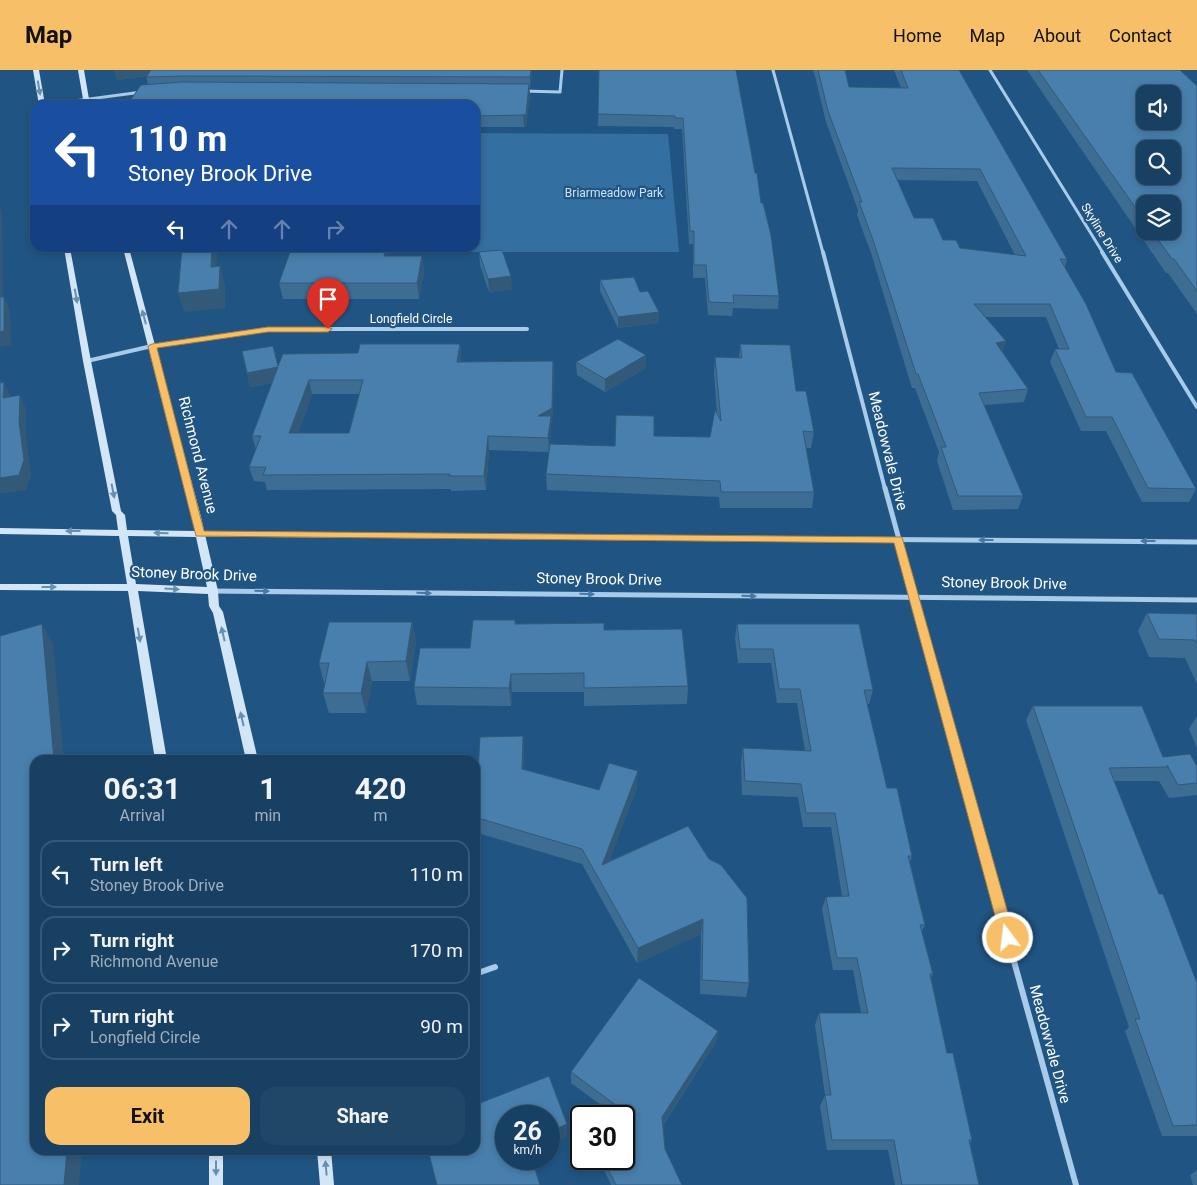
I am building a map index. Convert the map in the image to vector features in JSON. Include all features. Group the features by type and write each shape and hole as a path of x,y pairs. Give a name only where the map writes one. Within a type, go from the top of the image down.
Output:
{"main road":[{"path":"36,70 42,100"},
{"path":"81,70 87,100"},
{"path":"68,252 87,361 117,511 120,515 160,755"},
{"name":"Richmond Avenue","path":"127,252 200,534 213,590 214,606 218,612 251,755"},
{"path":"0,531 200,534"},
{"name":"Stoney Brook Drive","path":"0,587 131,587 213,590"},
{"path":"216,1155 216,1185"},
{"path":"324,1155 327,1185"}],"street":[{"path":"521,92 560,92 562,70"},
{"name":"Meadowvale Drive","path":"773,70 844,328 898,540 1076,1185"},
{"name":"Skyline Drive","path":"990,70 1197,407"},
{"path":"98,100 144,92"},
{"name":"Longfield Circle","path":"87,361 152,346 268,329 527,329"},
{"path":"200,534 1197,542"},
{"name":"Stoney Brook Drive","path":"213,590 1197,600"},
{"path":"480,972 495,967"}],"green space":[{"name":"Briarmeadow Park","path":"480,133 668,134 679,252 480,252"}],"building":[{"path":"151,70 531,70 530,77 146,77"},
{"path":"599,70 736,70 755,173 757,173 761,203 763,203 771,235 779,296 733,295 734,303 709,302 706,265 694,265 694,231 690,231 683,118 675,118 675,116 598,114"},
{"path":"818,70 845,70 849,87 908,88 901,70 959,70 1067,259 1060,259 1086,304 1116,372 1132,373 1196,489 1148,488 1112,417 1086,417 1055,349 1069,349 1050,304 974,304 1006,341 996,343 1028,389 979,393 1023,496 958,496 941,447 946,447 918,374 916,374 859,202 862,202 828,111","holes":["892,168 980,169 1026,256 960,248 956,240 943,240 933,218 914,218"]},
{"path":"1038,70 1180,70 1197,86 1197,291 1174,259 1172,259 1158,240 1181,240 1181,195 1136,195 1136,208"},
{"path":"182,82 529,84 526,115 480,116 480,100 130,100 141,85"},
{"path":"502,250 511,276 488,279 480,252"},
{"path":"182,252 212,252 211,267 220,266 219,289 178,293"},
{"path":"290,252 385,252 384,256 422,256 417,283 279,283"},
{"path":"634,277 640,292 648,291 659,312 618,317 600,280"},
{"path":"0,297 4,297 4,331 0,332"},
{"path":"618,339 646,355 605,379 576,362"},
{"path":"360,344 460,344 457,362 553,361 552,408 538,416 551,416 548,438 488,436 484,476 449,476 450,474 263,475 266,467 249,467 261,436 252,436 278,367 247,373 242,351 273,346 278,366 283,354 358,353","holes":["309,380 363,380 349,433 289,433"]},
{"path":"740,344 790,345 796,391 806,391 814,432 803,431 814,492 721,492 720,481 546,474 550,444 615,446 616,415 654,416 654,436 710,437 715,410 721,421 715,357 742,358"},
{"path":"4,382 3,398 20,395 19,422 24,460 19,475 0,478 0,383"},
{"path":"1147,613 1197,614 1197,643 1195,640 1159,639"},
{"path":"473,620 515,620 515,624 604,623 604,630 682,629 688,686 584,688 584,673 511,674 509,688 414,687 420,648 470,648"},
{"path":"329,622 412,622 406,661 367,662 361,693 323,693 329,663 319,663"},
{"path":"42,624 54,755 30,755 30,1155 67,1155 64,1185 0,1185 0,636"},
{"path":"737,624 859,624 873,690 864,690 887,788 897,788 912,856 908,856 925,925 920,925 933,974 930,974 947,1053 953,1053 972,1140 969,1140 979,1185 902,1185 894,1140 832,1140 825,1095 831,1095 819,1013 868,1013 857,958 837,958 826,897 849,896 835,813 806,813 801,784 745,781 743,748 811,751 800,689 779,689 773,649 740,649"},
{"path":"1033,706 1142,706 1163,757 1190,754 1197,766 1197,783 1178,785 1167,765 1168,767 1109,768 1159,894 1163,894 1197,983 1197,1125 1173,1126 1135,1019 1140,1019"},
{"path":"523,736 522,769 599,790 609,763 638,771 602,865 688,826 709,859 721,865 747,898 749,983 702,980 703,919 638,948 582,849 480,819 480,737"},
{"path":"639,978 718,1031 662,1117 665,1149 682,1185 616,1185 608,1170 635,1170 635,1105 616,1105 571,1072"},
{"path":"549,1076 560,1105 495,1105 495,1170 535,1170 540,1185 437,1185 429,1155 480,1155 480,1103"},
{"path":"560,1105 567,1124 560,1127"}],"route":[{"path":"328,329 268,329 152,346 200,534 898,540 1008,938"}]}
